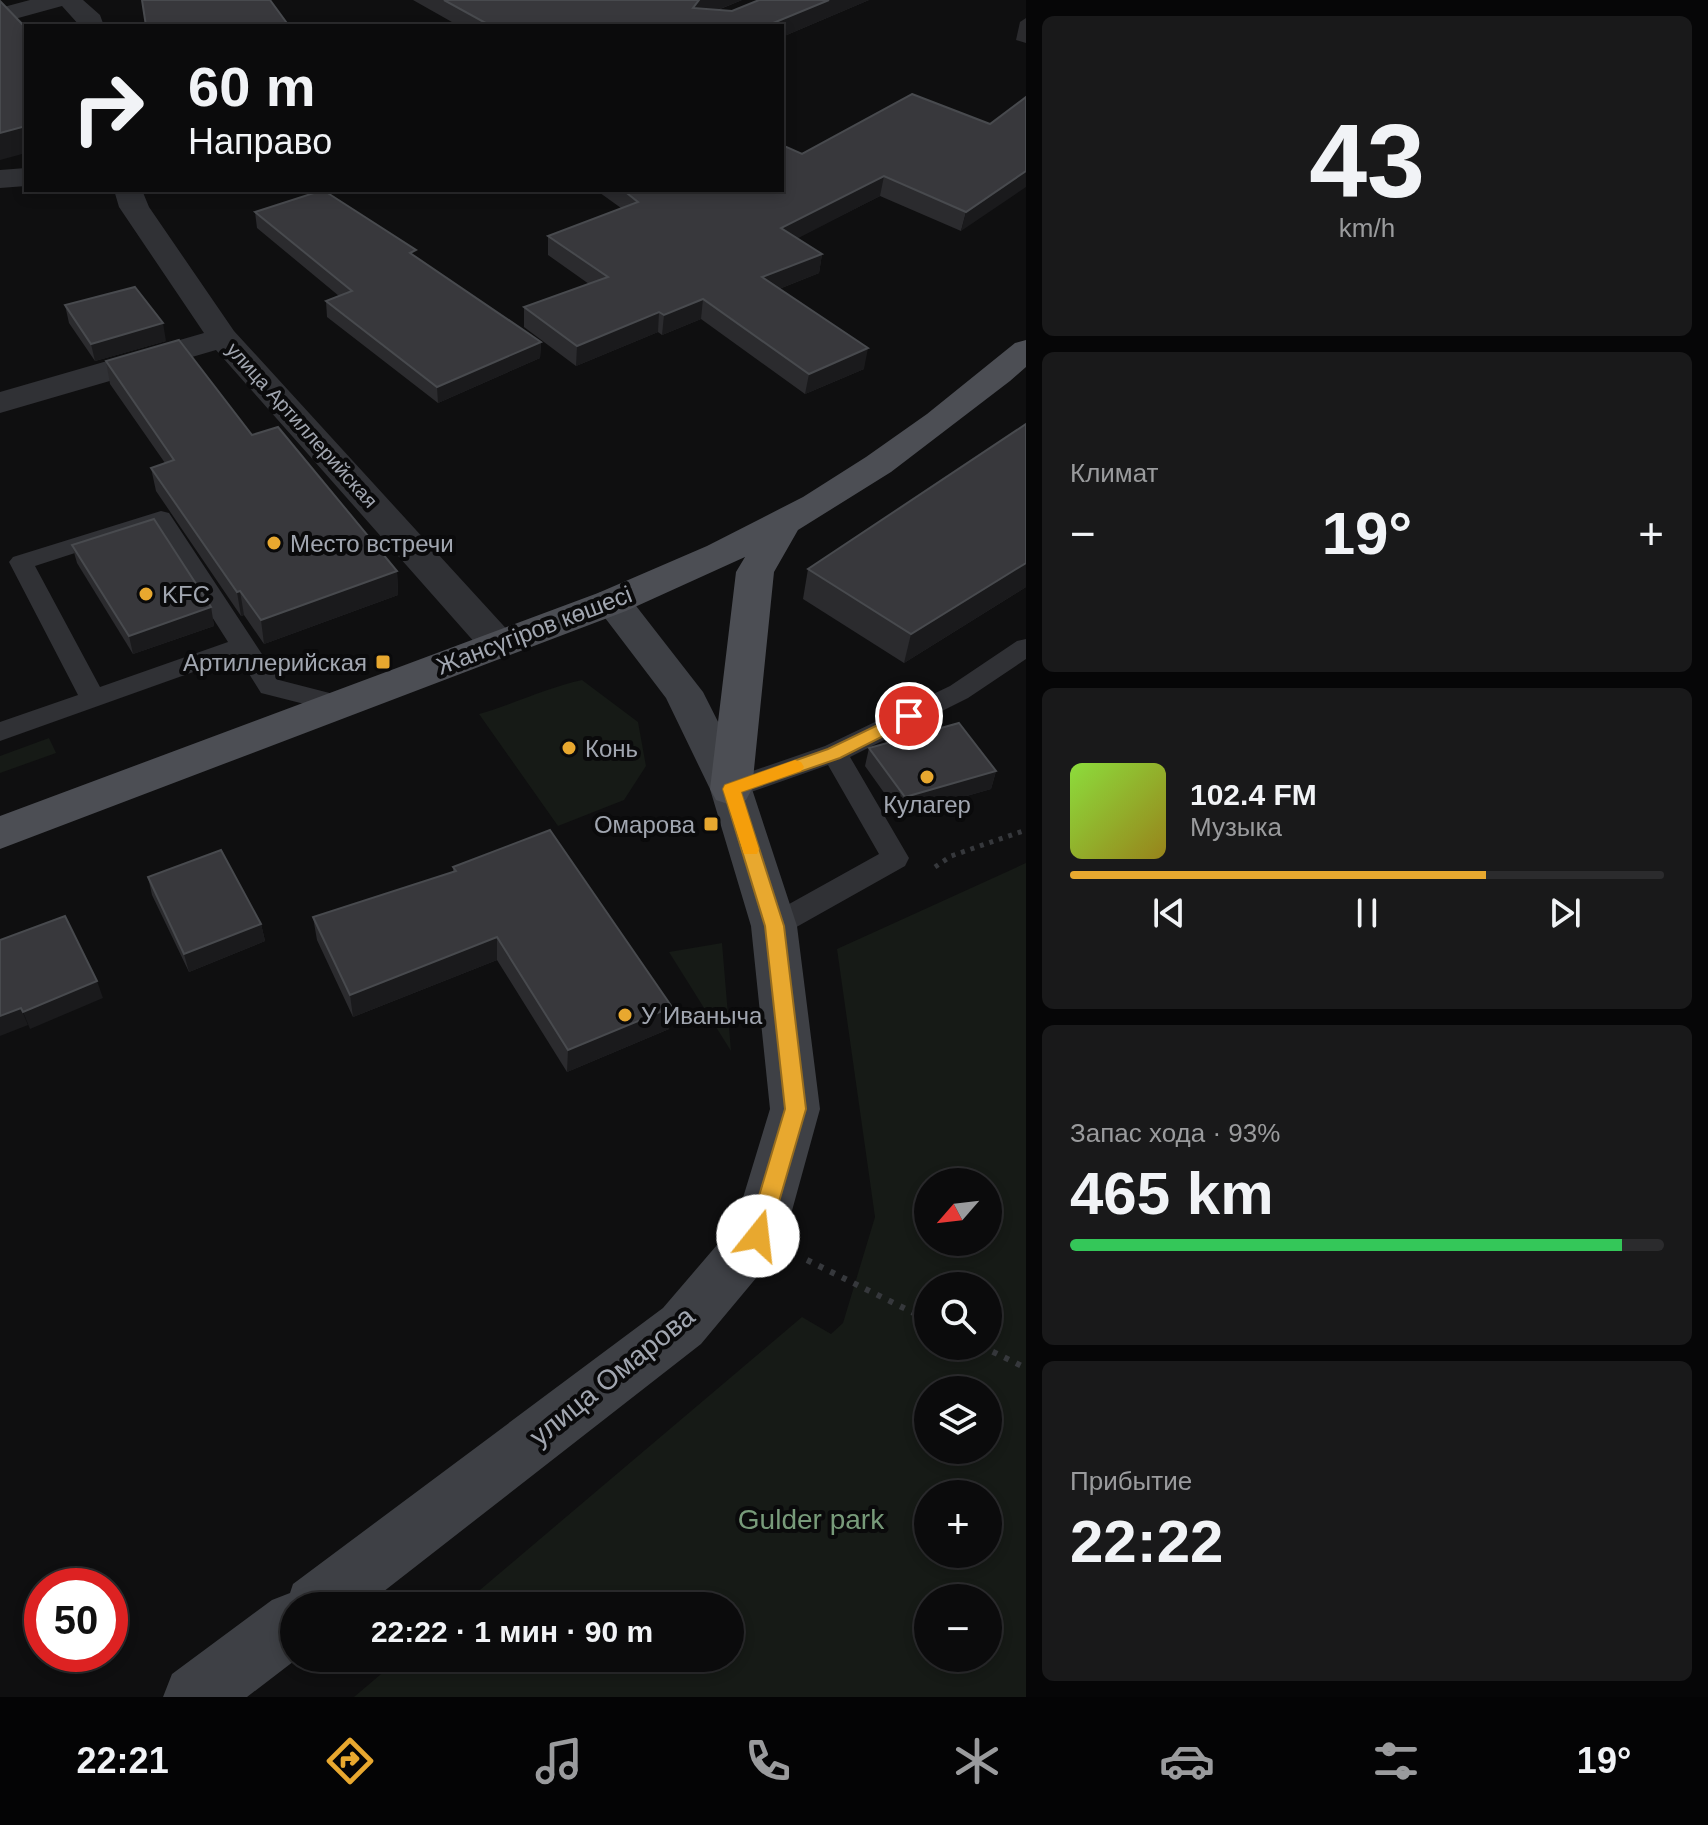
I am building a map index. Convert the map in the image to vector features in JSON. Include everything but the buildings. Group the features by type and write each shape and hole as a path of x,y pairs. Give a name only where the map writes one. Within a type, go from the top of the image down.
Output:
{"main road":[{"name":"Жансүгіров көшесі","path":"0,833 612,602 784,523 872,470 1026,350"},
{"path":"731,789 755,572 784,523"},
{"name":"улица Омарова","path":"333,1592 682,1326 758,1236 795,1109 774,926 731,789 683,692 612,602"},
{"path":"195,1697 280,1633"}],"street":[{"path":"0,16 57,0"},
{"path":"69,0 92,24"},
{"path":"0,179 24,177"},
{"name":"улица Артиллерийская","path":"129,192 134,207 223,338 498,644"},
{"path":"0,403 223,338"}],"lane":[{"path":"93,699 21,562 161,518 270,687 340,704"},
{"path":"0,732 244,645"},
{"path":"731,789 834,753 959,692 1026,647"},
{"path":"774,926 895,858 834,753"}],"path":[{"path":"758,1236 914,1313"},
{"path":"1002,1356 1026,1368"}],"green space":[{"path":"582,680 638,722 646,766 624,800 558,826 479,714"},
{"path":"49,738 56,753 0,773 0,756"},
{"name":"Gulder park","path":"1026,863 1026,1697 354,1697 383,1672 744,1672 744,1592 478,1592 802,1317 831,1334 843,1323 875,1217 837,949"},
{"path":"722,943 731,1051 669,952"}],"slow traffic":[{"path":"750,849 731,789 795,767"}],"place":[{"name":"Место встречи","path":"274,543"},
{"name":"KFC","path":"146,594"},
{"name":"Артиллерийская","path":"383,662"},
{"name":"Конь","path":"569,748"},
{"name":"Кулагер","path":"927,777"},
{"name":"Омарова","path":"711,824"},
{"name":"У Иваныча","path":"625,1015"}],"route":[{"path":"758,1236 795,1109 774,926 731,789 834,753 909,716"}]}
